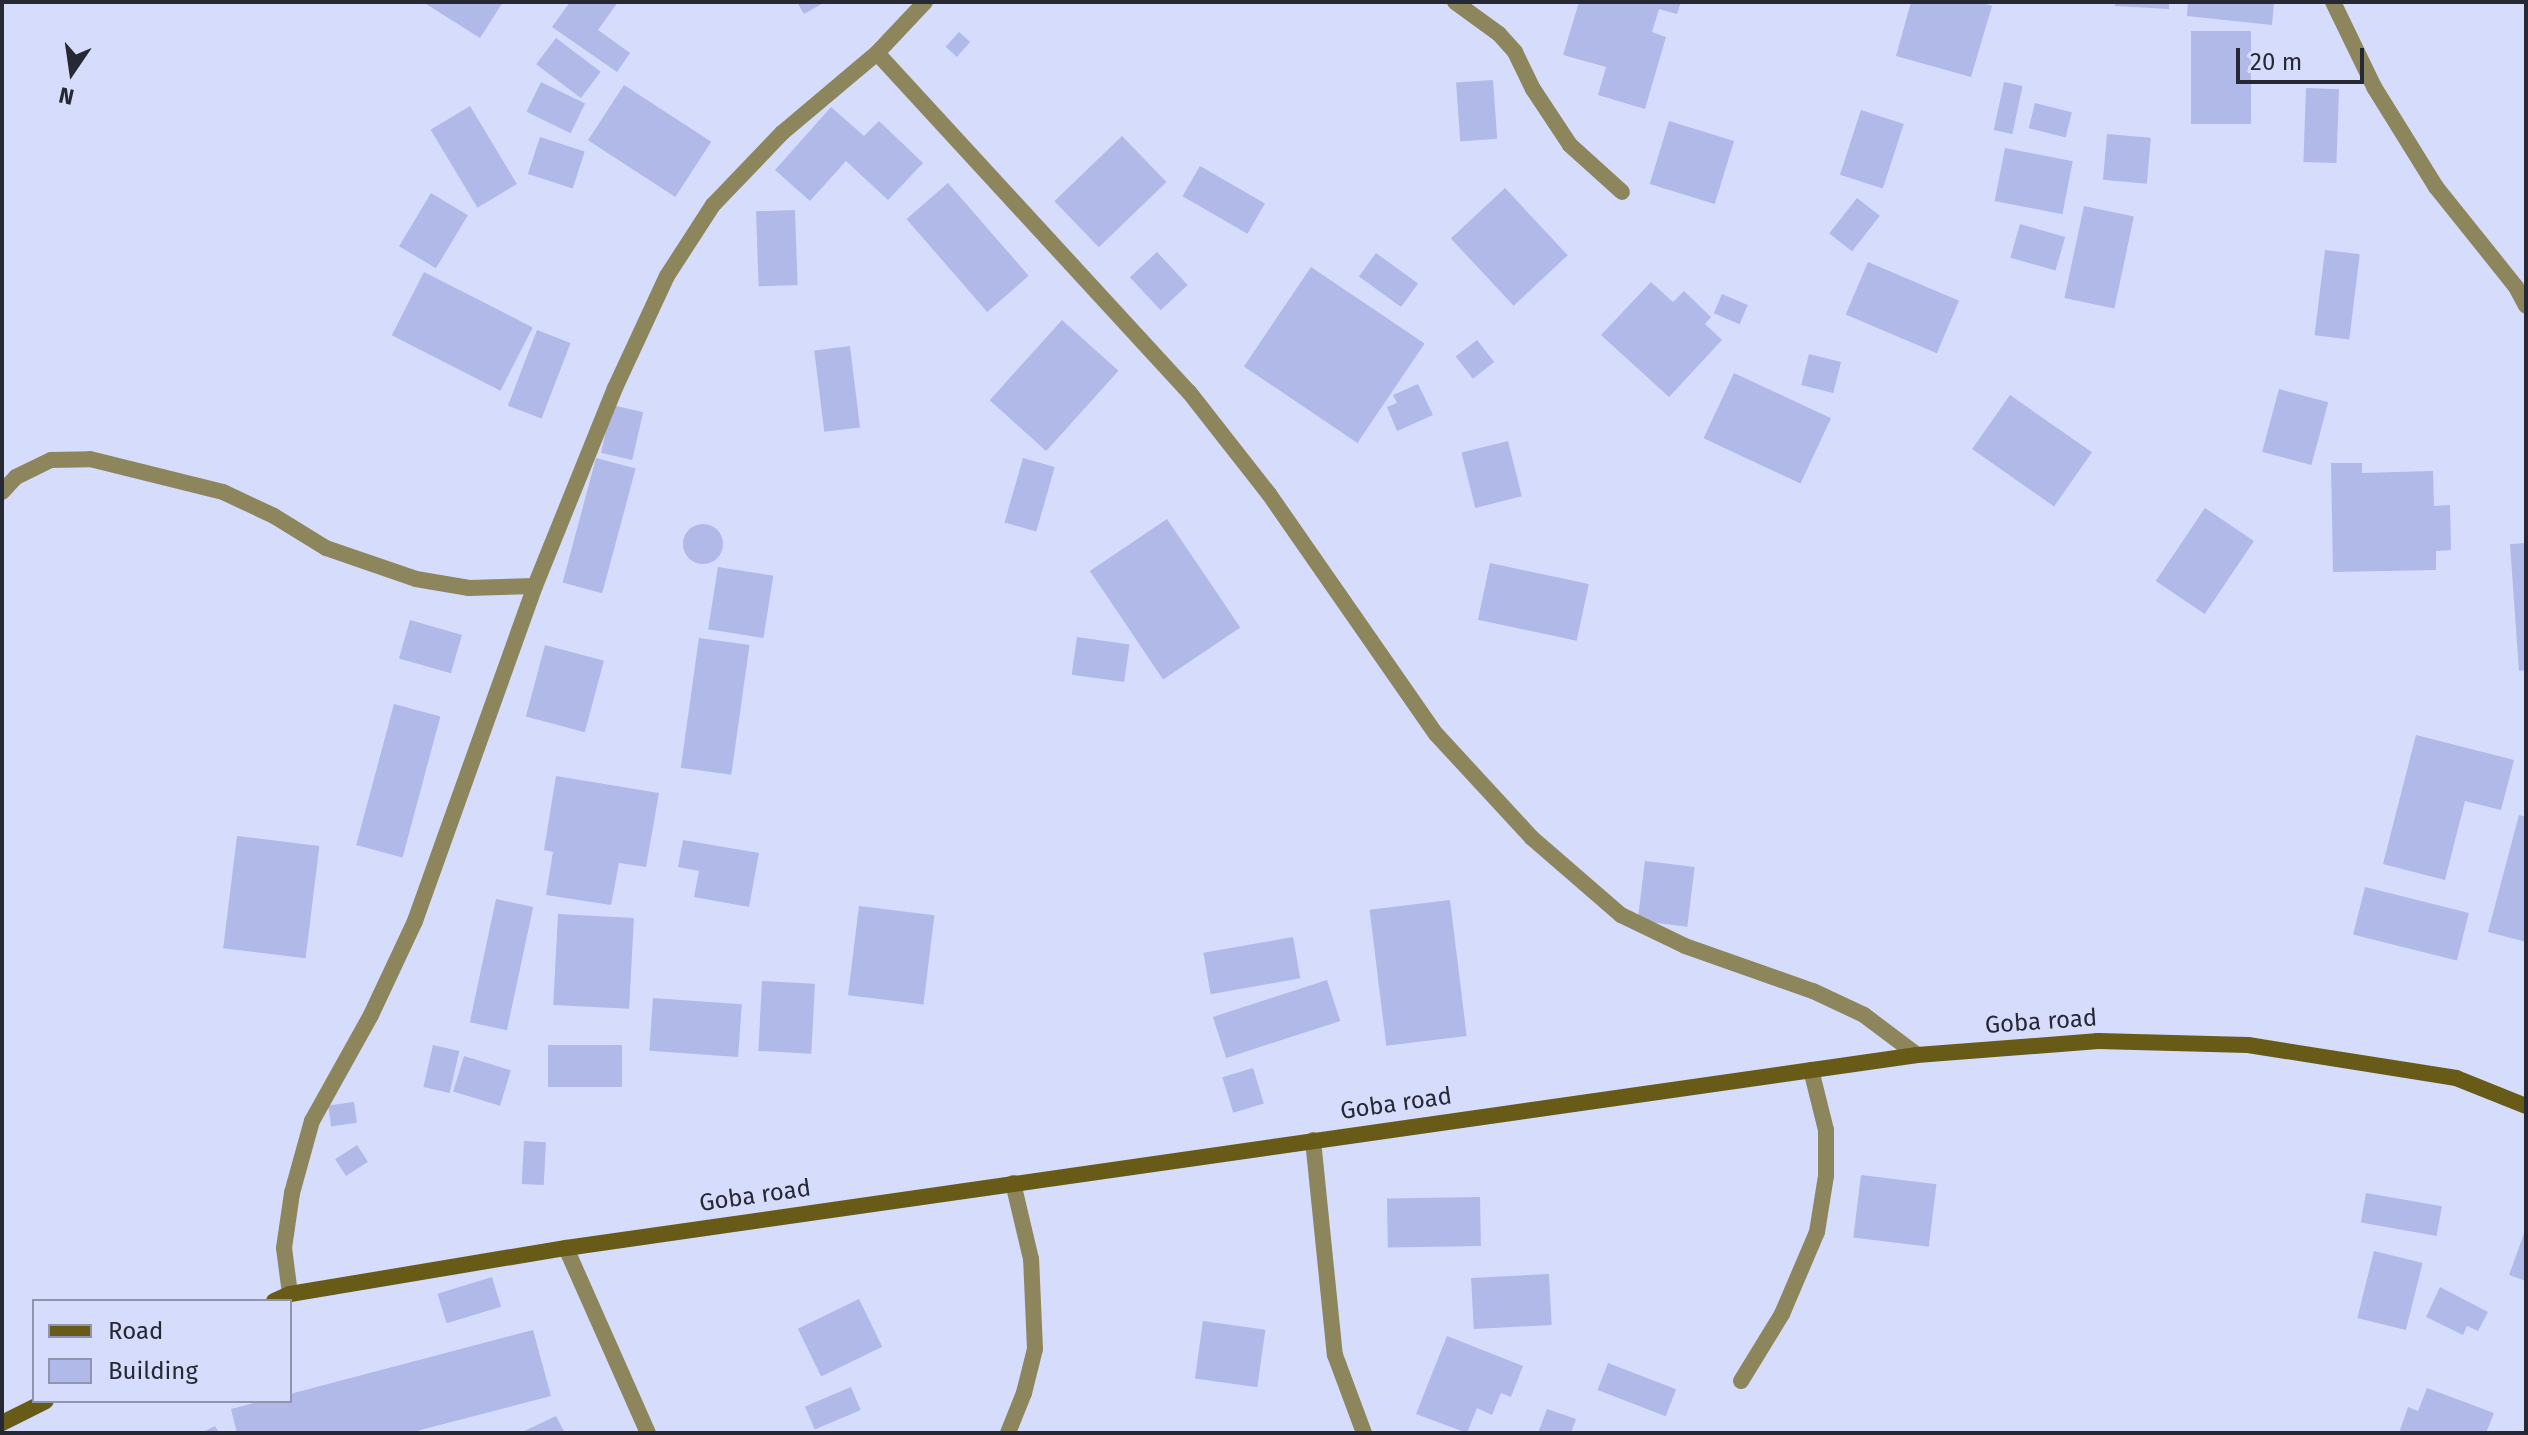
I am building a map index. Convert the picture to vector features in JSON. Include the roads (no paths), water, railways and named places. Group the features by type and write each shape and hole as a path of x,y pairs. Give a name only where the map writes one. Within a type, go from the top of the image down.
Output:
{"street":[{"path":"290,1294 284,1248 292,1193 312,1121 371,1015 415,921 535,586 615,388 667,276 713,205 782,133 877,53 925,2"},
{"path":"1455,2 1499,34 1515,52 1533,89 1570,145 1622,192"},
{"path":"2333,2 2374,87 2436,187 2516,287 2526,306"},
{"path":"877,53 1189,392 1269,494 1436,734 1532,838 1621,915 1685,946 1839,1003 1864,1015 1917,1055"},
{"path":"2,492 16,477 51,460 90,459 223,492 274,516 326,548 416,579 469,588 535,586"},
{"name":"Goba road","path":"279,1299 290,1294 566,1248 1917,1055 2098,1041 2248,1045 2456,1078 2526,1106"},
{"path":"1741,1381 1782,1314 1817,1232 1826,1176 1826,1130 1811,1070"},
{"path":"1313,1140 1335,1355 1364,1433"},
{"path":"1008,1433 1024,1393 1035,1349 1031,1259 1013,1183"},
{"path":"566,1248 648,1433"},
{"path":"2,1423 42,1403"}]}
